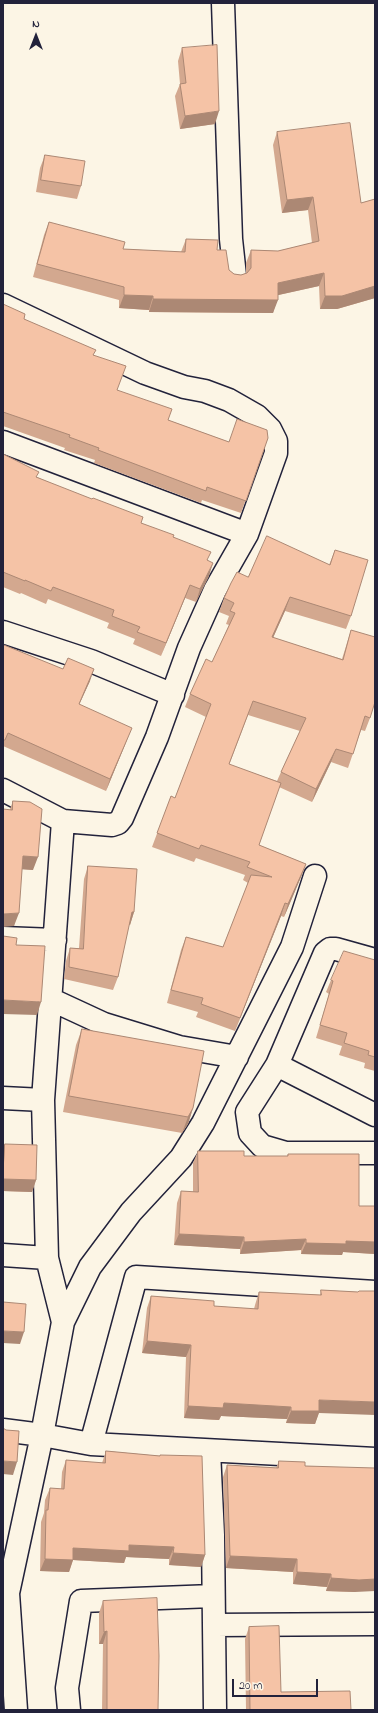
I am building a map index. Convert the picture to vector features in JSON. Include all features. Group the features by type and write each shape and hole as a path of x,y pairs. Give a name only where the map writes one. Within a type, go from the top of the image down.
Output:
{"street":[{"path":"223,3 231,239 235,276"},
{"path":"3,305 145,372 184,387 205,391 229,400 257,416 270,429 276,442 276,453 247,534 215,590 190,648 157,737 122,818 118,823 112,825 63,821 11,792 3,790"},
{"path":"3,442 247,534"},
{"path":"3,632 92,661 173,695"},
{"path":"63,821 42,1100 47,1258 63,1322"},
{"path":"16,1710 5,1592 42,1435 63,1322 90,1267 131,1212 181,1158 203,1123 292,947 316,876"},
{"path":"3,938 55,940"},
{"path":"375,960 336,949 330,949 326,953 276,1065 248,1112 250,1133 262,1146 286,1153 375,1153"},
{"path":"50,999 104,1024 178,1047 237,1057"},
{"path":"276,1065 375,1115"},
{"path":"3,1098 42,1100"},
{"path":"3,1255 47,1258"},
{"path":"90,1444 136,1277 375,1292"},
{"path":"3,1430 42,1435 90,1444 375,1459"},
{"path":"209,1451 213,1535 215,1710"},
{"path":"68,1710 67,1688 81,1601 213,1596"},
{"path":"214,1625 375,1624"}],"building":[{"path":"217,45 219,111 185,116 180,84 186,83 182,48"},
{"path":"350,123 361,203 375,199 375,286 342,296 325,296 324,273 278,283 278,300 153,299 153,296 124,295 124,287 37,264 49,222 125,242 123,249 185,252 186,239 218,240 217,250 226,250 229,270 234,274 241,275 247,273 251,268 251,250 278,251 319,241 313,197 287,200 277,132"},
{"path":"45,155 85,161 81,186 41,180"},
{"path":"3,304 25,314 24,319 96,350 93,355 126,366 117,390 172,409 168,420 229,442 237,419 267,430 268,438 246,501 207,487 206,491 98,450 99,448 69,437 70,435 3,412"},
{"path":"3,454 39,472 36,477 143,517 141,523 174,535 173,537 211,552 207,560 213,563 200,589 190,585 166,643 137,632 140,627 112,616 114,610 53,587 51,591 3,572"},
{"path":"267,536 330,565 335,550 368,560 351,616 290,597 272,637 343,660 351,630 375,637 375,702 370,718 365,716 353,754 336,749 316,789 281,772 306,718 253,701 229,764 281,783 259,845 306,864 288,904 285,903 240,1018 201,1004 203,998 171,990 186,937 223,947 251,875 272,877 247,867 250,862 201,845 199,849 157,833 171,796 175,798 211,704 190,694 206,659 212,662 235,613 230,611 234,603 224,598 237,572 248,577"},
{"path":"4,645 63,669 68,658 94,669 79,704 132,728 110,779 8,733 5,740 3,740"},
{"path":"13,801 30,802 42,809 38,857 23,856 19,913 3,914 3,809 12,810"},
{"path":"88,866 137,869 134,912 132,912 118,977 69,967 70,948 83,949"},
{"path":"3,936 17,938 16,945 45,946 41,1002 3,1000"},
{"path":"344,951 375,960 375,1057 368,1055 369,1051 344,1043 347,1033 320,1025 333,981 331,980"},
{"path":"82,1029 204,1051 193,1108 188,1117 69,1096"},
{"path":"5,1144 37,1145 36,1180 3,1179"},
{"path":"198,1151 244,1151 244,1156 288,1156 288,1154 359,1154 359,1206 375,1206 375,1242 346,1241 346,1244 306,1243 306,1239 244,1242 244,1237 179,1234 181,1191 198,1192"},
{"path":"321,1290 358,1292 375,1291 375,1402 319,1400 319,1411 291,1411 291,1407 224,1403 223,1408 188,1406 191,1345 147,1341 151,1296 214,1301 214,1306 258,1309 259,1292 321,1295"},
{"path":"3,1302 26,1304 24,1332 3,1331"},
{"path":"3,1428 6,1430 19,1431 17,1462 3,1461"},
{"path":"106,1451 160,1456 202,1456 205,1555 173,1553 174,1547 129,1545 129,1551 73,1548 73,1560 45,1559 46,1510 48,1510 50,1488 64,1489 66,1460 105,1463"},
{"path":"279,1461 305,1462 305,1466 375,1468 375,1579 359,1580 331,1578 331,1574 297,1572 297,1559 230,1556 227,1465 278,1468"},
{"path":"157,1598 159,1656 158,1710 107,1710 107,1631 104,1632 103,1601"},
{"path":"279,1626 281,1692 350,1691 351,1710 250,1710 249,1627"}]}
